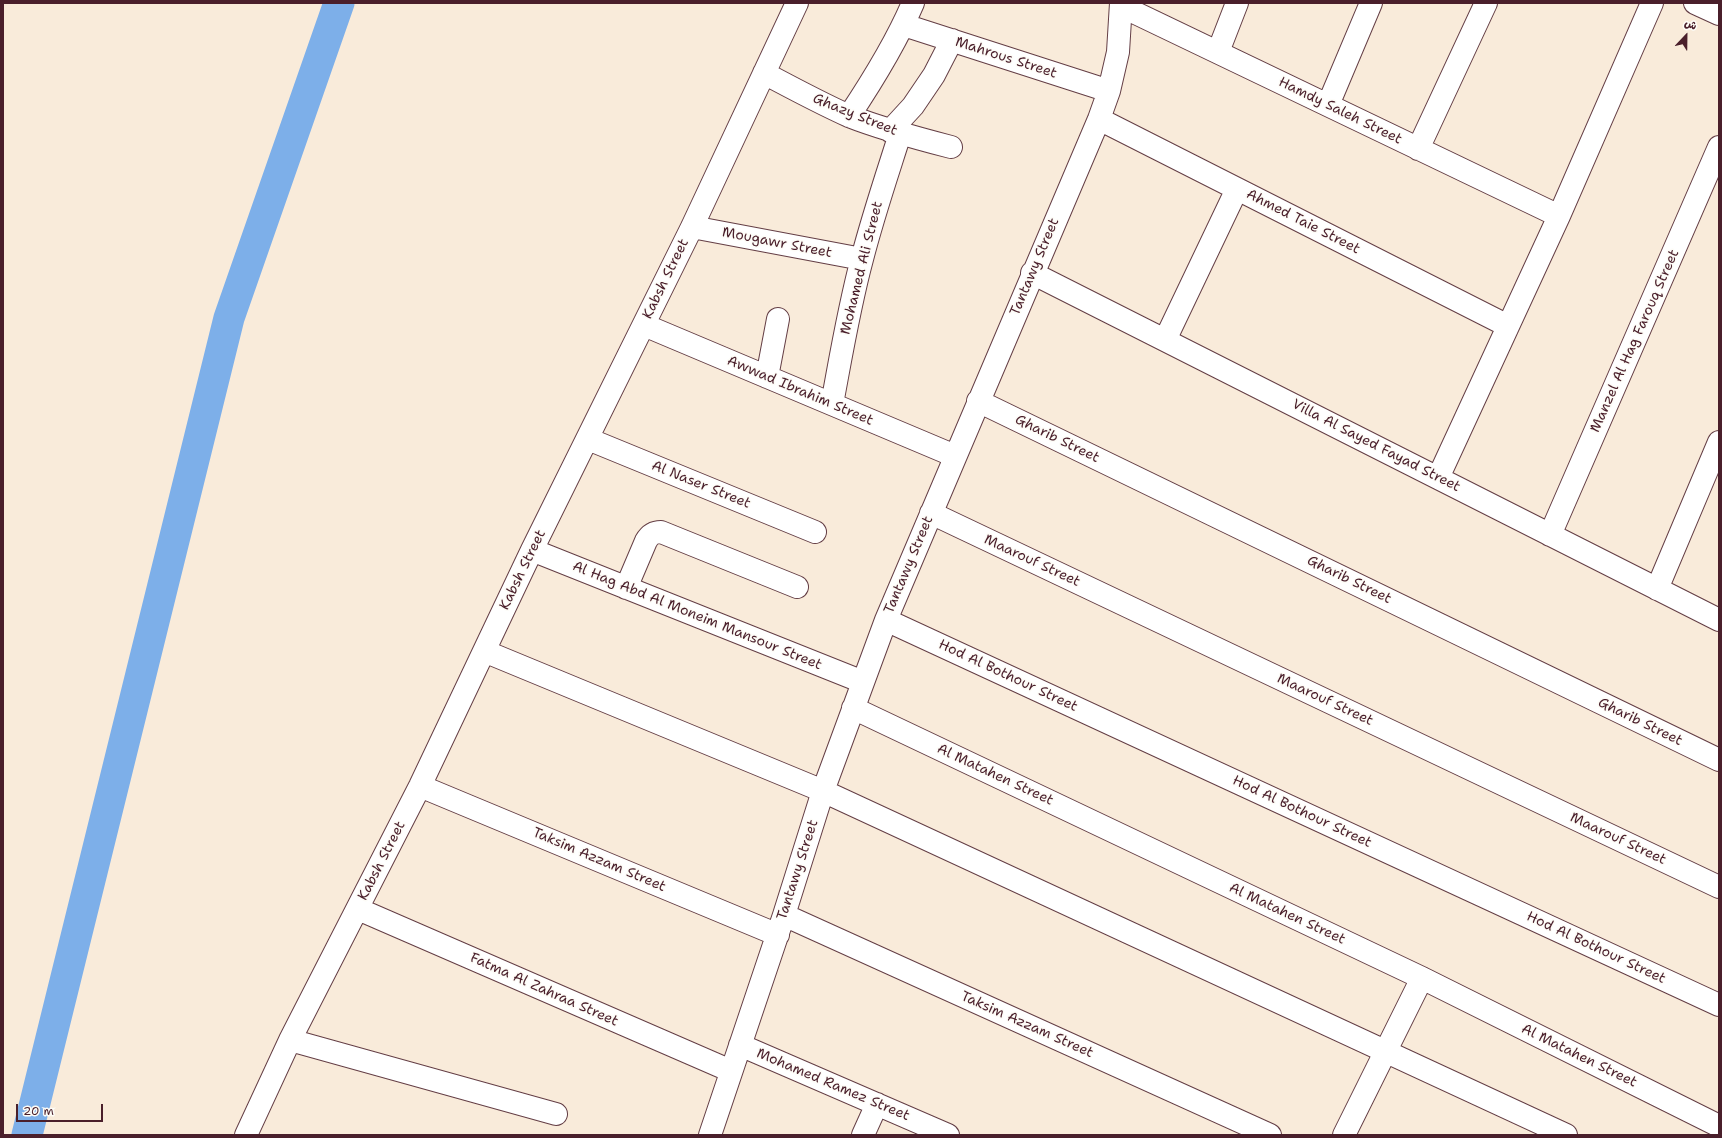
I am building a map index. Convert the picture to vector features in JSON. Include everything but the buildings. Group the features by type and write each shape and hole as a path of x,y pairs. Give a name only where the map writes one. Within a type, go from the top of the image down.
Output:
{"street":[{"name":"Kabsh Street","path":"246,1135 290,1040 420,786 532,550 692,227 797,3"},
{"path":"849,116 877,74 904,25 913,3"},
{"path":"1218,52 1238,3"},
{"path":"1328,105 1371,3"},
{"path":"1418,149 1486,3"},
{"path":"1438,478 1559,216 1652,3"},
{"path":"1695,3 1719,14"},
{"name":"Hamdy Saleh Street","path":"1121,4 1559,216"},
{"name":"Tantawy Street","path":"710,1135 781,925 823,791 886,620 1032,273 1099,119 1109,91 1118,52 1121,4"},
{"name":"Mahrous Street","path":"904,25 1109,91"},
{"path":"895,132 934,74 952,40"},
{"name":"Ghazy Street","path":"764,73 806,96 849,116 895,132 951,147"},
{"name":"Ahmed Taie Street","path":"1099,119 1508,326"},
{"name":"Mohamed Ali Street","path":"832,404 845,331 895,132"},
{"name":"Manzel Al Hag Farouq Street","path":"1550,535 1719,147"},
{"path":"1165,340 1237,189"},
{"name":"Mougawr Street","path":"692,227 862,259"},
{"name":"Villa Al Sayed Fayad Street","path":"1032,273 1719,620"},
{"path":"767,377 778,319"},
{"name":"Awwad Ibrahim Street","path":"644,325 955,456"},
{"name":"Gharib Street","path":"978,401 1719,760"},
{"name":"Al Naser Street","path":"588,439 814,532"},
{"path":"1657,589 1719,442"},
{"name":"Maarouf Street","path":"931,513 1719,887"},
{"path":"626,588 646,541 650,535 661,532 797,587"},
{"name":"Al Hag Abd Al Moneim Mansour Street","path":"532,550 863,682"},
{"name":"Hod Al Bothour Street","path":"886,620 1719,1005"},
{"path":"484,651 823,791 1566,1135"},
{"name":"Al Matahen Street","path":"853,708 1422,978 1719,1126"},
{"name":"Taksim Azzam Street","path":"420,786 781,925 1270,1135"},
{"name":"Fatma Al Zahraa Street","path":"358,909 731,1071"},
{"path":"1344,1135 1422,978"},
{"path":"290,1040 556,1114"},
{"name":"Mohamed Ramez Street","path":"740,1045 948,1135"},
{"path":"863,1135 877,1104"}],"waterway":[{"path":"27,1135 229,318 339,3"}]}
